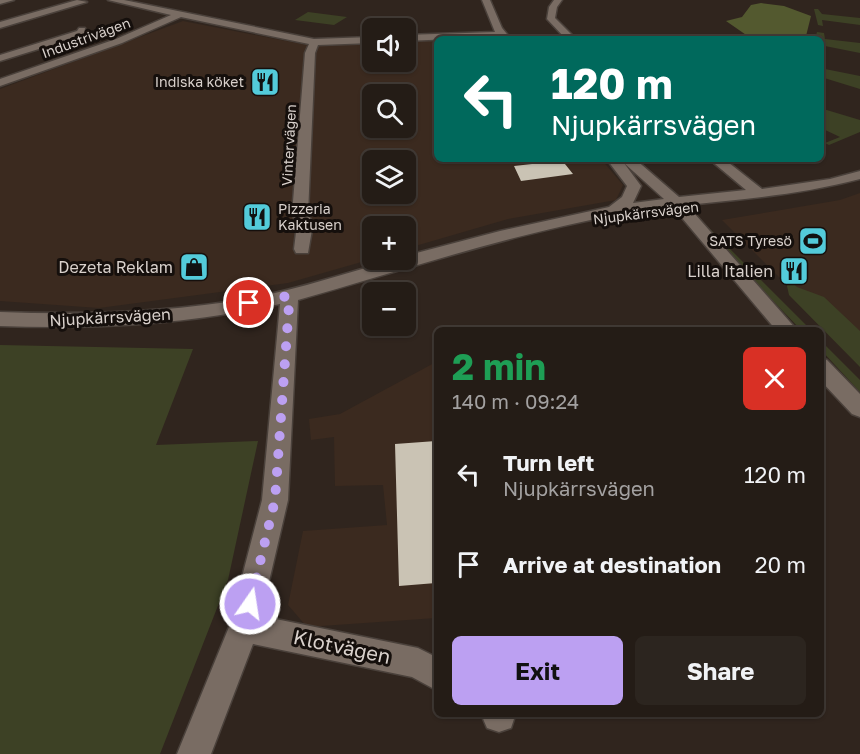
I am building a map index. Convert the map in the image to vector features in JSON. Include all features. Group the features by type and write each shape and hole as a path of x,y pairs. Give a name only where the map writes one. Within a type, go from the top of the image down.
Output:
{"street":[{"path":"0,2 10,0"},
{"path":"0,20 74,0"},
{"path":"0,25 83,2 81,0"},
{"path":"112,0 314,42 362,40"},
{"path":"486,0 504,36"},
{"path":"558,0 553,7 551,19 568,36"},
{"name":"Industrivägen","path":"0,83 120,41 180,15"},
{"path":"0,57 81,33 82,30"},
{"path":"416,38 434,37"},
{"name":"Vintervägen","path":"302,249 305,224 300,214 305,119 310,53 314,42"},
{"path":"0,69 21,76"},
{"path":"611,211 627,203 634,186 616,162"},
{"path":"625,162 670,206"},
{"path":"630,162 784,327"},
{"path":"720,162 757,192"},
{"name":"Njupkärrsvägen","path":"568,222 611,211 670,206 698,208 757,192 860,175"},
{"name":"Njupkärrsvägen","path":"0,320 56,322 139,319 288,296 502,235 670,206"},
{"path":"194,754 244,627 275,500 278,441 283,407 288,296"},
{"path":"824,370 860,408"},
{"name":"Klotvägen","path":"244,627 418,663 434,674"}],"shaded area":[{"path":"183,21 307,45 362,42 362,72 416,72 416,40 434,39 434,162 604,162 623,185 616,200 508,219 416,246 416,216 362,216 362,262 288,283 99,308 0,301 0,89"},
{"path":"860,193 860,358 722,220 840,200"},
{"path":"434,363 434,618 307,627 288,605 303,531 387,525 383,485 335,486 334,437 311,440 309,419 340,414"}],"green space":[{"path":"761,3 784,6 811,16 806,36 748,36 726,21 742,17 751,5"},
{"path":"814,9 818,9 822,14 860,18 860,25 822,20 823,26 818,25"},
{"path":"308,12 347,17 334,25 295,20"},
{"path":"817,32 824,33 825,39 860,43 860,53 824,48 824,36 816,36"},
{"path":"824,69 860,76 860,89 824,78"},
{"path":"824,109 860,120 860,132 829,145 825,143 840,137 824,129"},
{"path":"703,222 808,327 798,327 698,223"},
{"path":"789,280 797,287 824,297 860,331 860,367 824,330 824,327 821,327 789,295 787,286"},
{"path":"824,344 860,380 860,392 824,353"},
{"path":"0,345 193,349 156,445 258,441 228,580 160,754 0,754"}],"building":[{"path":"563,162 573,174 521,181 514,166"},
{"path":"434,441 434,583 399,586 395,444"}],"place":[{"name":"Indiska köket","path":"265,82"},
{"name":"Pizzeria Kaktusen","path":"257,217"},
{"name":"SATS Tyresö","path":"813,241"},
{"name":"Dezeta Reklam","path":"194,267"},
{"name":"Lilla Italien","path":"794,271"}],"route":[{"path":"249,303 288,296 289,305 275,500 250,604"}]}
